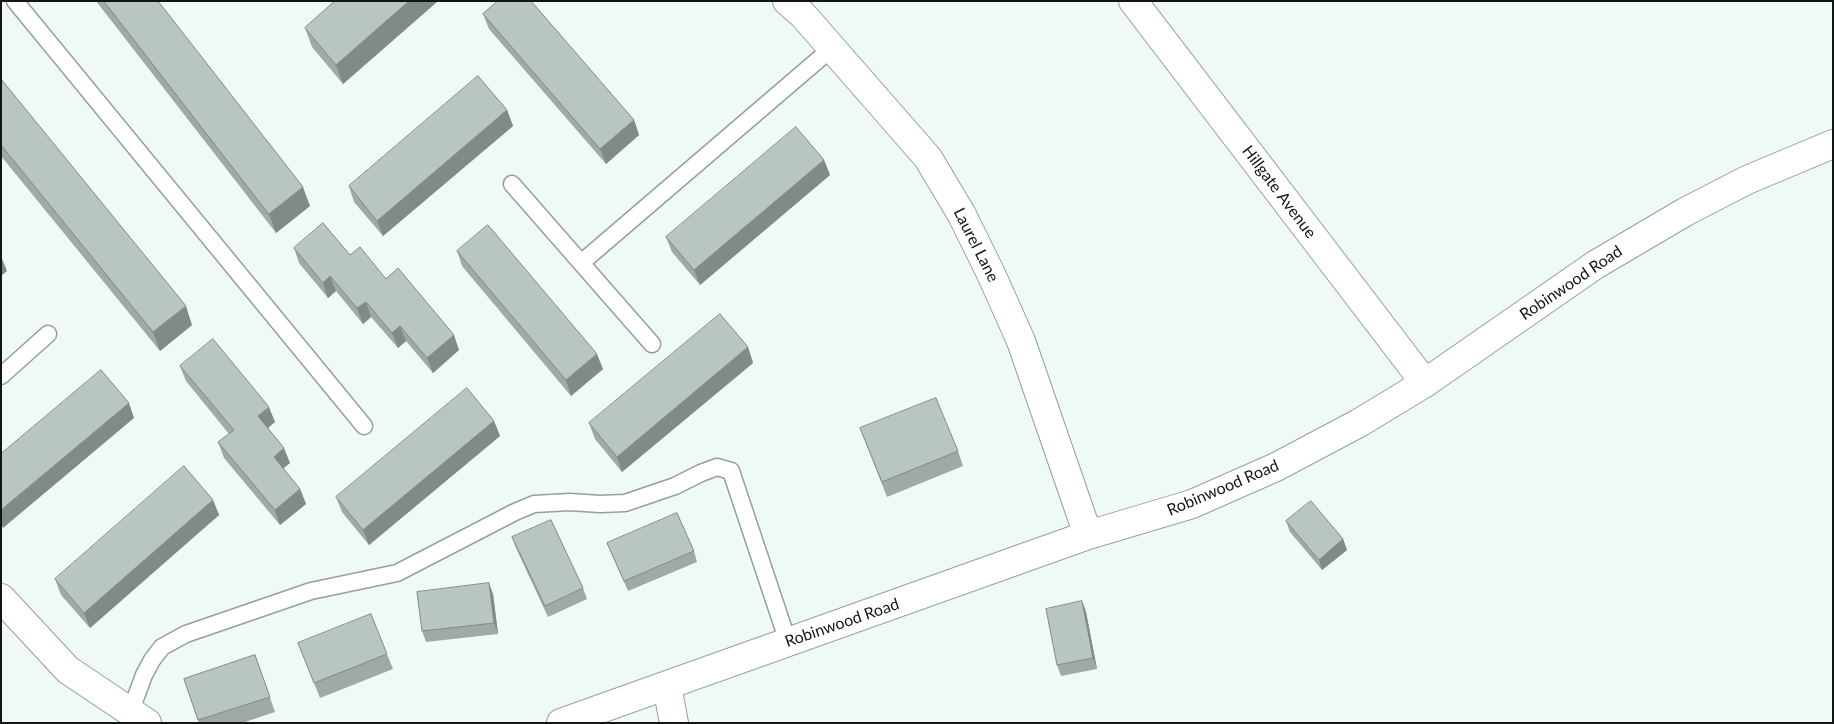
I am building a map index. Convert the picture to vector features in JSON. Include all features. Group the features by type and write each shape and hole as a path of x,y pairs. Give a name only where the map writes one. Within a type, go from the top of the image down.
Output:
{"main road":[{"name":"Laurel Lane","path":"787,1 832,48 928,158 962,215 992,276 1020,340 1088,534"},
{"name":"Hillgate Avenue","path":"1133,1 1425,383"},
{"name":"Robinwood Road","path":"562,723 1088,534 1192,504 1276,467 1359,423 1425,383 1596,265 1685,212 1747,180 1833,144"},
{"path":"1,598 68,670 139,716"},
{"path":"666,686 674,723"}],"lane":[{"path":"15,1 364,426"},
{"path":"581,263 832,48"},
{"path":"512,184 652,344"},
{"path":"1,376 48,334"},
{"path":"139,716 144,674 152,660 162,647 186,634 311,591 397,573 534,504 570,502 625,503 675,486 701,473 717,468 731,471 788,642"}],"building":[{"path":"104,1 158,1 303,187 269,214"},
{"path":"335,1 409,1 336,65 305,28"},
{"path":"498,1 531,1 634,120 600,149 483,14"},
{"path":"478,76 507,110 377,221 349,186"},
{"path":"1,79 186,306 153,332 1,145"},
{"path":"796,127 824,160 694,270 666,237"},
{"path":"323,223 350,255 360,247 386,279 398,268 454,335 427,358 400,326 392,333 366,302 357,308 330,276 323,283 294,248"},
{"path":"488,225 597,354 566,380 457,251"},
{"path":"720,314 748,347 617,457 589,423"},
{"path":"213,339 269,407 258,416 284,448 274,457 300,489 275,510 218,442 234,430 180,366"},
{"path":"101,370 129,403 1,510 1,454"},
{"path":"467,388 494,421 363,530 336,497"},
{"path":"936,398 958,451 882,482 860,428"},
{"path":"184,466 213,500 84,613 55,579"},
{"path":"1311,501 1343,539 1319,560 1286,521"},
{"path":"677,513 694,551 624,581 607,543"},
{"path":"551,520 583,588 545,606 512,537"},
{"path":"489,583 494,623 422,631 417,592"},
{"path":"1082,601 1093,658 1057,665 1046,609"},
{"path":"371,614 387,654 314,683 298,643"},
{"path":"255,655 270,697 198,720 184,679"}]}
